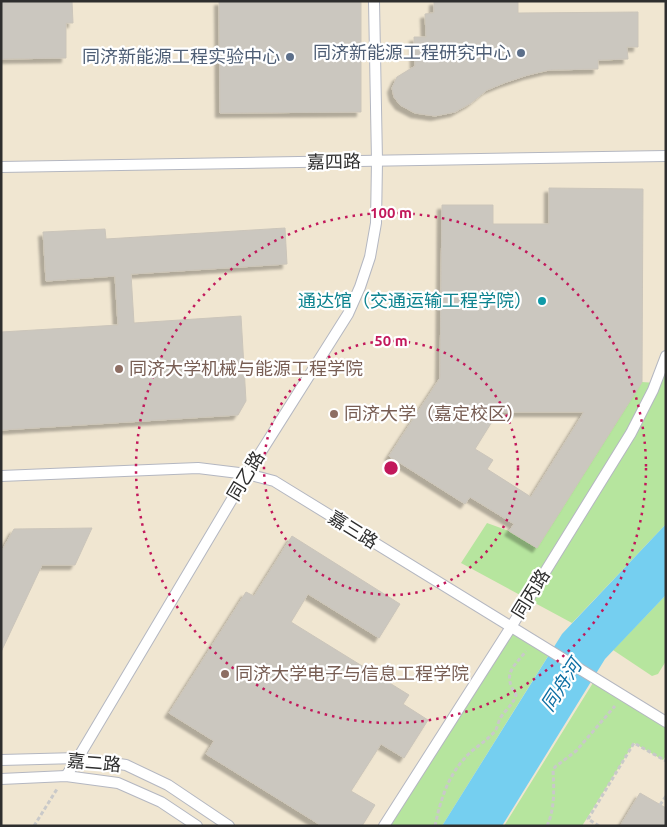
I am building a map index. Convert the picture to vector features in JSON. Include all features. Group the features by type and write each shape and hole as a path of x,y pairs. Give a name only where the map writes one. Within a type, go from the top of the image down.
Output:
{"lane":[{"name":"同乙路","path":"66,776 247,474 348,314 360,287 370,257 376,224 377,161 374,1"},
{"name":"嘉四路","path":"2,170 666,156"},
{"name":"同丙路","path":"384,826 631,434 653,390 666,356"},
{"name":"嘉三路","path":"1,476 198,468 247,474 274,481 666,722"},
{"name":"嘉二路","path":"1,760 78,758 126,765 168,785 230,826"},
{"name":"嘉二路","path":"1,779 66,776 118,783 161,802 197,826"}],"path":[{"path":"435,826 440,805 452,776 464,758 481,745 496,729 501,716 514,702 516,695 509,683 512,667 539,644"},
{"path":"547,826 552,813 554,798 553,770 576,751 624,695"},
{"path":"599,826 588,819 634,743 666,761"},
{"path":"34,826 66,776"},
{"path":"660,805 666,796"}],"shaded area":[{"name":"同济大学（嘉定校区）","path":"1,1 666,1 666,826 1,826"}],"green space":[{"path":"666,353 666,524 572,623 461,563 487,523 509,531 537,548 642,382 656,383"},
{"path":"666,595 666,661 658,674 652,676 613,650"},
{"path":"511,627 550,653 442,826 384,826"},
{"path":"596,678 666,722 666,756 663,760 634,743 582,826 504,826"}],"water":[{"name":"同舟河","path":"666,524 666,595 605,659 502,826 442,826 562,634"}],"building":[{"path":"1,1 72,1 73,23 66,23 66,58 1,59"},
{"name":"同济新能源工程实验中心","path":"219,1 361,1 361,112 220,113"},
{"name":"同济新能源工程研究中心","path":"434,1 518,1 518,13 638,12 638,47 627,47 628,59 598,60 598,69 549,70 504,83 487,90 471,103 455,112 435,116 415,113 400,105 394,97 392,88 397,77 415,66 414,37 426,37 425,14 434,13"},
{"name":"通达馆（交通运输工程学院）","path":"549,188 643,189 642,382 537,548 509,531 514,524 470,497 465,504 389,456 440,378 442,205 493,205 493,224 549,224","holes":["498,412 584,412 531,497 487,469 493,460 475,449"]},
{"path":"285,228 287,264 131,274 134,323 241,316 246,401 238,415 1,430 1,332 118,325 115,276 46,281 43,232 105,229 106,239"},
{"path":"92,528 75,565 42,565 1,652 1,552 14,529"},
{"path":"292,536 400,604 379,638 308,594 291,622 409,695 403,704 428,720 404,758 381,744 351,791 375,805 362,826 322,826 206,754 214,741 169,713 246,592 254,596"},
{"path":"640,793 666,808 666,826 620,826"}],"place":[{"name":"同济新能源工程研究中心","path":"521,53"},
{"name":"同济新能源工程实验中心","path":"290,57"},
{"name":"通达馆（交通运输工程学院）","path":"542,301"},
{"name":"同济大学机械与能源工程学院","path":"119,369"},
{"name":"同济大学（嘉定校区）","path":"334,414"},
{"name":"同济大学电子与信息工程学院","path":"225,674"}]}
